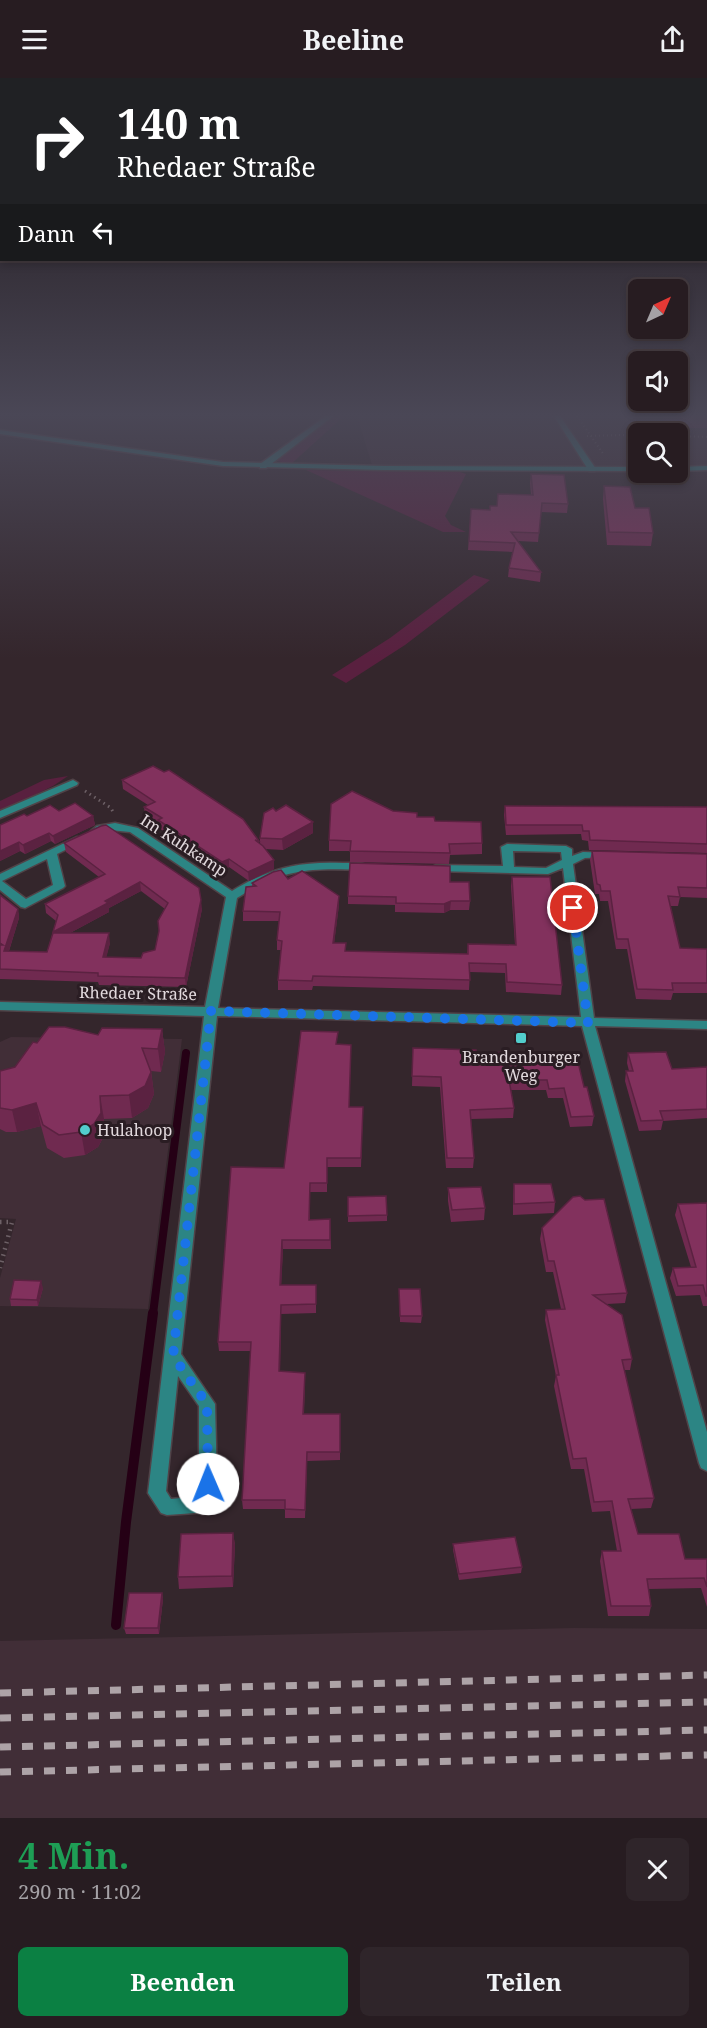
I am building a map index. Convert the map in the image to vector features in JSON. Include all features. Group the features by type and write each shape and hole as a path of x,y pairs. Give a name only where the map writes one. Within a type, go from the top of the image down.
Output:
{"street":[{"path":"0,815 73,783"},
{"name":"Im Kuhkamp","path":"0,879 103,827 119,825 134,830 232,896"},
{"path":"509,869 507,847 566,849 588,1023 707,1463"},
{"path":"0,884 25,904 59,886 51,853"},
{"path":"427,868 548,871 583,855 617,855"},
{"name":"Im Kuhkamp","path":"173,1356 207,1404 208,1484 195,1505 167,1507 157,1493 211,1011 232,896 265,877 289,868 380,867"},
{"name":"Rhedaer Straße","path":"0,1006 707,1025"}],"path":[{"path":"73,783 111,808 119,825"},
{"path":"0,1222 12,1222 0,1268"}],"shaded area":[{"path":"366,497 454,497 445,516 451,525 466,532 443,532"},
{"path":"474,575 490,580 405,645 346,683 332,675 390,638"},
{"path":"68,776 53,786 0,812 0,801 44,780"},
{"name":"Hulahoop","path":"11,1037 182,1039 148,1309 0,1306 0,1278 16,1219 0,1218 0,1042"},
{"path":"574,1628 707,1629 707,1818 0,1818 0,1641"}],"building":[{"path":"498,497 567,497 568,504 542,503 539,533 511,532 541,572 509,568 515,543 469,541 471,509 490,510 490,506 497,506"},
{"path":"605,497 632,497 635,508 649,508 653,533 609,532"},
{"path":"153,766 164,772 169,770 243,819 259,841 255,840 274,860 248,872 229,859 222,862 158,820 162,818 144,807 155,802 122,780"},
{"path":"352,791 393,811 417,813 417,817 434,817 435,821 481,822 482,843 449,844 450,853 350,851 351,841 329,840 331,804"},
{"path":"75,803 93,816 53,836 49,833 23,845 19,842 0,851 0,825 50,805 59,811"},
{"path":"286,805 313,822 282,839 260,838 264,813 273,808 276,811"},
{"path":"505,806 707,807 707,844 590,840 589,831 583,831 582,825 506,825"},
{"path":"106,825 199,888 201,900 185,978 98,976 98,973 0,969 0,945 3,945 0,943 0,895 18,909 4,951 47,952 53,933 109,933 103,957 141,958 143,953 155,950 159,931 158,921 168,903 140,882 105,901 108,903 53,932 58,915 45,904 105,874 64,843"},
{"path":"592,851 707,854 707,888 678,887 680,897 668,896 680,948 707,949 707,983 672,983 673,990 637,989 628,939 617,939 610,891 601,891 600,885 597,884"},
{"path":"350,863 450,866 450,882 469,882 470,901 451,901 444,904 396,903 396,897 348,896"},
{"path":"281,870 288,879 302,871 339,896 333,943 346,943 345,951 468,954 468,944 516,945 512,877 550,877 562,985 507,982 506,964 469,963 470,980 313,976 312,981 278,980 282,941 277,940 280,912 243,911 246,887 256,886 252,883"},
{"path":"49,1027 65,1027 98,1035 102,1028 162,1029 158,1049 142,1048 151,1072 145,1086 129,1095 100,1096 101,1113 94,1124 81,1132 59,1135 43,1125 36,1103 12,1110 0,1108 0,1071 15,1067 33,1042 37,1043"},
{"path":"301,1031 338,1032 336,1044 351,1045 349,1107 363,1107 361,1158 327,1158 327,1183 310,1183 309,1220 330,1219 330,1240 282,1240 280,1285 316,1285 316,1304 281,1305 279,1371 305,1373 303,1414 340,1414 340,1452 307,1452 305,1510 285,1509 285,1500 242,1500 251,1342 218,1342 231,1167 284,1168"},
{"path":"413,1048 476,1050 476,1054 506,1052 509,1064 578,1062 594,1116 571,1117 564,1088 549,1089 547,1080 509,1080 514,1108 470,1110 474,1158 447,1158 441,1077 412,1076"},
{"path":"666,1052 672,1069 707,1067 707,1109 660,1111 663,1120 641,1121 626,1071 633,1071 628,1053"},
{"path":"514,1184 551,1184 555,1202 514,1204"},
{"path":"481,1187 485,1208 452,1210 448,1188"},
{"path":"386,1196 387,1215 348,1216 348,1197"},
{"path":"580,1196 585,1200 604,1199 627,1293 593,1295 622,1315 632,1359 622,1360 654,1498 628,1499 638,1534 679,1534 685,1559 707,1559 707,1587 704,1578 647,1579 651,1606 611,1606 602,1551 621,1551 612,1501 594,1502 586,1458 573,1459 556,1375 559,1375 546,1310 565,1309 554,1261 548,1261 542,1228 573,1197"},
{"path":"707,1203 706,1296 703,1285 678,1286 673,1268 696,1267 678,1204"},
{"path":"14,1280 41,1281 37,1300 10,1299"},
{"path":"399,1289 420,1289 422,1316 400,1316"},
{"path":"233,1533 232,1576 178,1577 181,1534"},
{"path":"515,1537 522,1567 459,1574 453,1544"},
{"path":"129,1593 162,1593 158,1628 124,1628"}],"waterway":[{"path":"153,1314 186,1053"},
{"path":"116,1625 126,1522 153,1313"}],"railway":[{"path":"0,1693 707,1675"},
{"path":"0,1718 707,1702"},
{"path":"0,1747 707,1730"},
{"path":"0,1772 707,1755"}],"place":[{"name":"Brandenburger Weg","path":"521,1038"},
{"name":"Hulahoop","path":"85,1130"}],"route":[{"path":"208,1484 207,1404 173,1356 211,1011 588,1023 573,908"}]}
